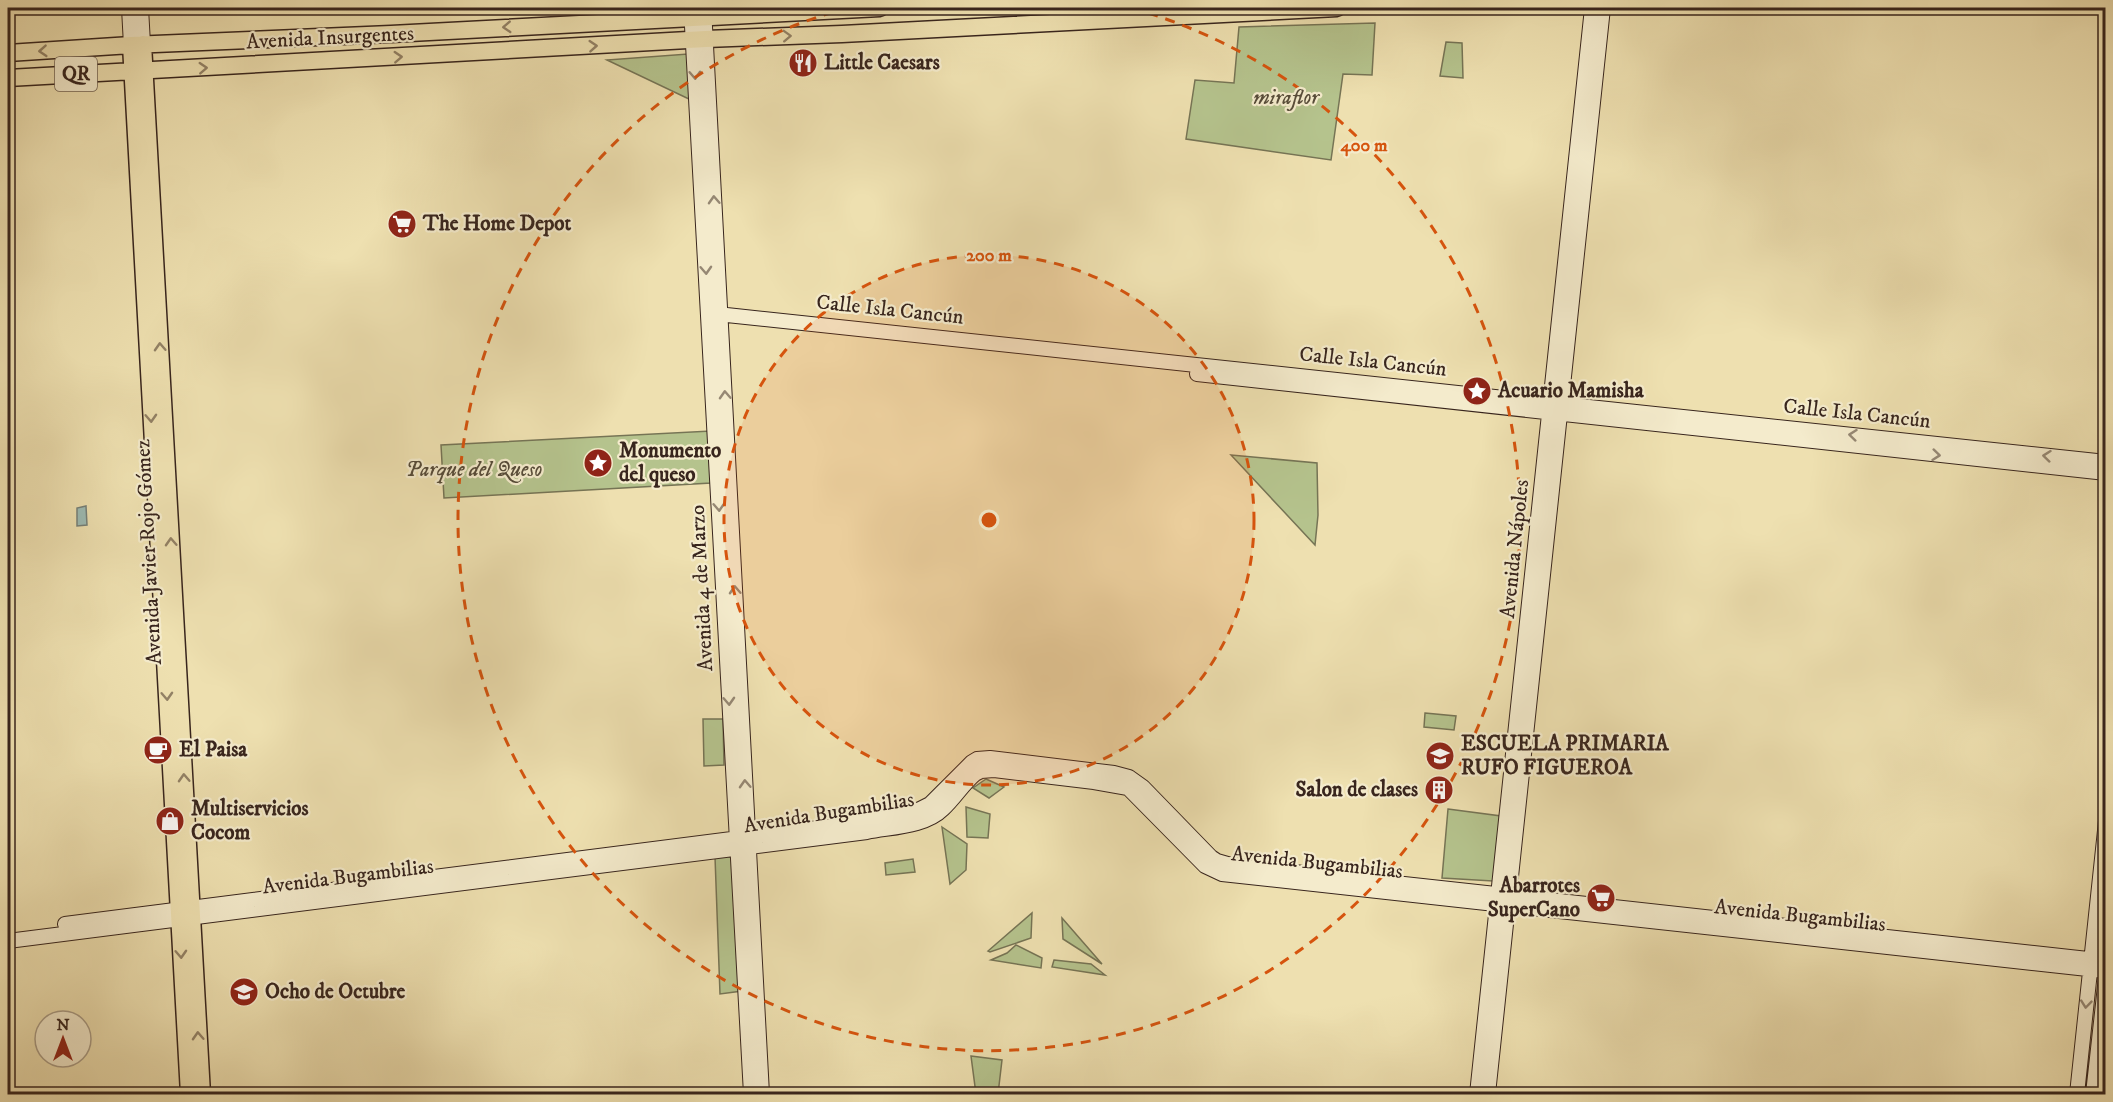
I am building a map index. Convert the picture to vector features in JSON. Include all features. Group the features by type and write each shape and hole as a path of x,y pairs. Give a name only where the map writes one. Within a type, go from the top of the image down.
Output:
{"main road":[{"name":"Avenida Javier Rojo Gómez","path":"129,8 137,45 139,71 185,914 189,1095"},
{"name":"Avenida Javier Rojo Gómez","path":"137,45 141,8"},
{"name":"Avenida Insurgentes","path":"8,53 554,24 698,12 880,8"},
{"name":"Avenida Insurgentes","path":"8,78 555,49 699,39 842,34 1337,8"},
{"name":"Avenida Nápoles","path":"1587,117 1592,8"},
{"name":"Avenida Nápoles","path":"1477,1095 1503,899 1587,117 1603,8"},
{"name":"Avenida 4 de Marzo","path":"698,12 743,843 762,1095"},
{"path":"554,24 555,49"},
{"name":"Calle Isla Cancún","path":"714,317 1556,408 2106,462"},
{"name":"Calle Isla Cancún","path":"1556,408 2106,473"},
{"name":"Avenida Bugambilias","path":"8,941 185,914 743,843 865,822 918,810 937,799 972,762 990,758 1114,773 1129,777 1143,787 1211,857 1224,863 1503,899 2090,964 2106,961"},
{"path":"2077,1095 2106,821"},
{"name":"Avenida 4 de Marzo","path":"743,843 751,1095"},
{"name":"Avenida Nápoles","path":"1488,1095 1503,899"},
{"name":"Avenida Javier Rojo Gómez","path":"185,914 202,1095"},
{"name":"Avenida Bugambilias","path":"8,932 185,914"},
{"name":"Avenida Bugambilias","path":"2090,964 2106,971"},
{"path":"2093,1095 2106,977"}],"green space":[{"name":"miraflor","path":"1375,23 1372,75 1343,74 1331,160 1186,139 1195,80 1234,83 1239,27"},
{"path":"1446,42 1462,43 1463,78 1440,76"},
{"path":"688,54 691,100 607,60"},
{"name":"Parque del Queso","path":"711,431 711,483 444,498 441,445"},
{"path":"1231,455 1317,463 1318,515 1315,545"},
{"path":"1425,713 1456,716 1454,730 1424,727"},
{"path":"703,719 723,719 724,765 704,766"},
{"path":"986,779 1004,787 989,798 973,788"},
{"path":"966,807 990,814 988,838 967,837"},
{"path":"1448,809 1501,816 1493,881 1442,878"},
{"path":"942,827 967,844 966,870 950,884"},
{"path":"735,854 742,991 720,994 715,857"},
{"path":"913,859 915,872 886,875 885,863"},
{"path":"1032,913 1031,938 988,951"},
{"path":"1062,918 1102,964 1063,939"},
{"path":"1016,945 1042,958 1041,968 991,960 1007,953"},
{"path":"1054,960 1091,964 1105,975 1052,967"},
{"path":"971,1056 1002,1060 998,1094 976,1094"}],"water":[{"path":"86,506 87,525 77,526 77,508"}],"place":[{"name":"Little Caesars","path":"803,63"},
{"name":"The Home Depot","path":"402,224"},
{"name":"Acuario Mamisha","path":"1477,391"},
{"name":"Monumento del queso","path":"598,463"},
{"name":"El Paisa","path":"158,750"},
{"name":"ESCUELA PRIMARIA RUFO FIGUEROA","path":"1440,756"},
{"name":"Salon de clases","path":"1439,790"},
{"name":"Multiservicios Cocom","path":"170,821"},
{"name":"Abarrotes SuperCano","path":"1601,898"},
{"name":"Ocho de Octubre","path":"244,992"}]}
